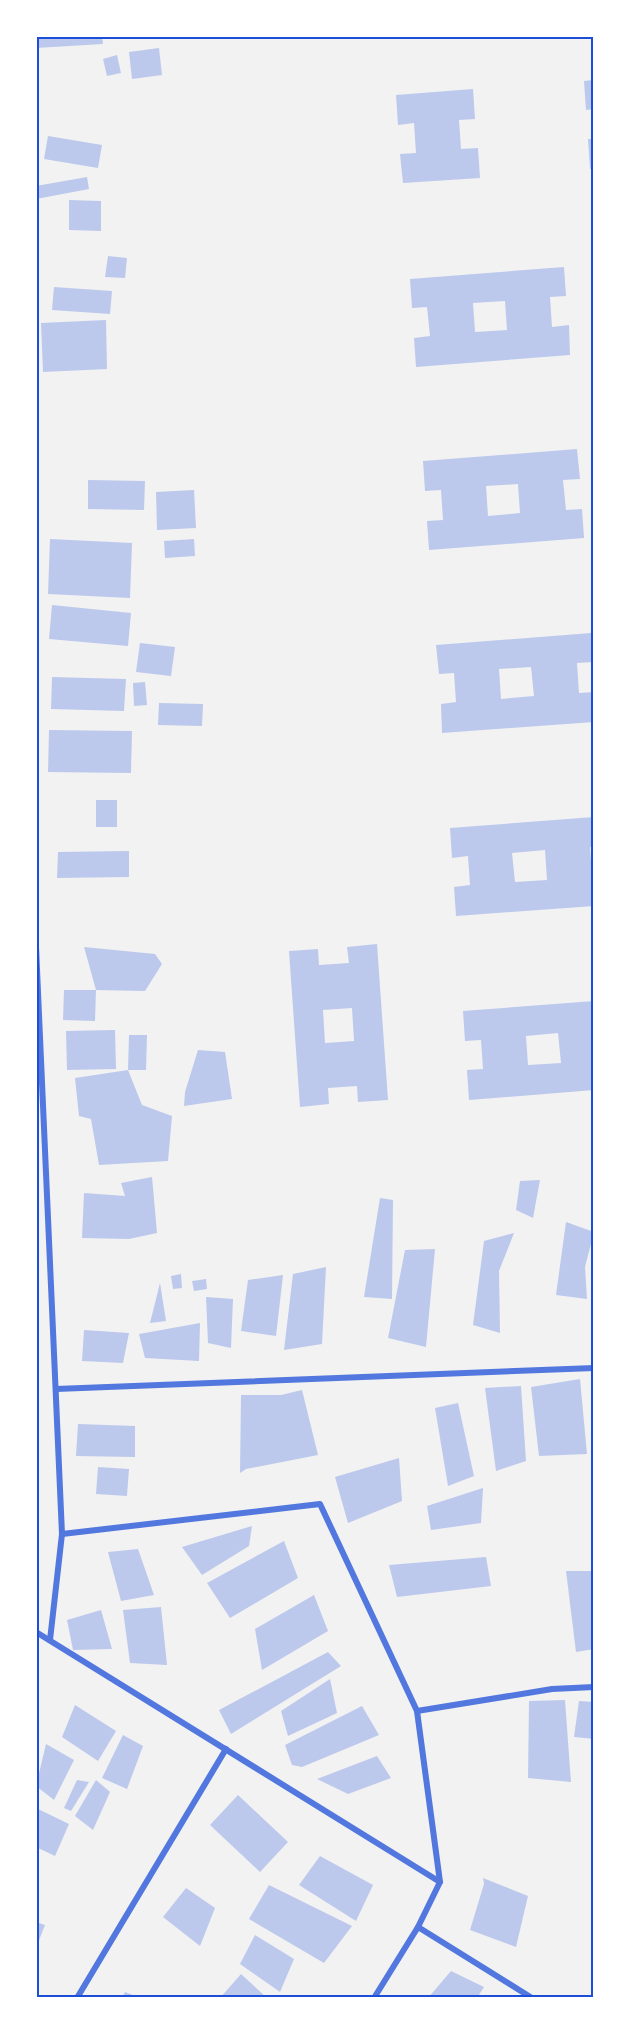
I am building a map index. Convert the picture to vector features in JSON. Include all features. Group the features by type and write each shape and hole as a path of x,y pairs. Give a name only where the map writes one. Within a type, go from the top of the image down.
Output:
{"street":[{"path":"36,947 62,1534 50,1640"},
{"path":"56,1389 594,1368"},
{"path":"62,1534 320,1504 417,1711 440,1882 418,1927 374,1998"},
{"path":"36,1632 440,1882"},
{"path":"417,1711 552,1689 594,1687"},
{"path":"77,1998 226,1749"},
{"path":"418,1927 532,1998"}],"building":[{"path":"36,36 102,36 103,44 36,48"},
{"path":"159,48 162,75 132,79 129,52"},
{"path":"117,55 121,73 107,76 103,59"},
{"path":"594,80 594,109 586,110 584,81"},
{"path":"473,89 475,119 459,120 461,149 478,148 480,178 403,183 400,154 416,153 414,123 398,125 396,95"},
{"path":"48,136 102,145 98,168 44,159"},
{"path":"588,139 594,139 594,169 590,169"},
{"path":"87,177 89,189 36,199 36,186"},
{"path":"69,200 101,201 101,231 69,230"},
{"path":"108,256 127,258 125,278 105,277"},
{"path":"564,267 566,296 550,297 552,327 569,325 570,355 416,367 414,338 430,336 427,307 412,308 410,279","holes":["505,301 507,330 475,332 473,303"]},
{"path":"54,287 112,291 110,314 52,310"},
{"path":"106,320 107,369 43,372 41,323"},
{"path":"577,449 580,479 563,480 566,510 582,509 584,538 429,550 427,521 443,520 441,490 425,491 423,461","holes":["518,484 520,513 488,516 486,486"]},
{"path":"88,480 145,481 144,510 88,509"},
{"path":"194,490 196,528 157,530 156,492"},
{"path":"50,539 132,543 130,598 48,594"},
{"path":"194,539 195,556 165,558 164,541"},
{"path":"52,605 131,613 128,646 49,639"},
{"path":"591,633 593,662 577,663 579,693 594,692 594,722 442,733 441,704 456,702 454,673 439,674 436,645","holes":["531,667 534,696 501,699 499,669"]},
{"path":"140,643 175,647 171,676 136,672"},
{"path":"52,677 126,679 124,711 51,709"},
{"path":"145,682 147,705 134,706 133,683"},
{"path":"159,703 203,704 202,726 158,725"},
{"path":"49,730 132,731 131,773 48,772"},
{"path":"96,800 117,800 117,827 96,827"},
{"path":"594,817 594,846 590,847 592,876 594,876 594,906 456,916 454,887 470,885 468,856 452,858 450,828","holes":["545,850 547,880 515,882 512,853"]},
{"path":"129,851 129,877 57,878 58,852"},
{"path":"377,944 388,1100 358,1102 357,1086 328,1088 329,1104 300,1107 289,951 318,949 319,965 349,963 347,947","holes":["352,1008 354,1041 325,1043 323,1010"]},
{"path":"84,947 155,954 162,964 145,991 96,990"},
{"path":"64,990 96,990 95,1021 63,1020"},
{"path":"594,1001 594,1090 469,1100 467,1070 483,1069 481,1040 465,1041 463,1011","holes":["558,1033 561,1063 528,1065 526,1036"]},
{"path":"115,1030 116,1069 67,1070 66,1031"},
{"path":"129,1035 147,1035 146,1070 128,1070"},
{"path":"198,1050 225,1052 232,1099 184,1106 185,1092"},
{"path":"128,1070 142,1105 172,1116 168,1161 99,1165 91,1119 79,1116 75,1078"},
{"path":"152,1177 157,1233 129,1239 82,1238 84,1193 125,1196 121,1183"},
{"path":"540,1180 533,1218 516,1210 520,1181"},
{"path":"380,1198 393,1200 392,1299 364,1297"},
{"path":"566,1222 594,1232 585,1267 587,1299 556,1295"},
{"path":"514,1233 499,1271 500,1333 473,1325 484,1241"},
{"path":"435,1249 426,1347 388,1338 405,1250"},
{"path":"326,1267 322,1344 284,1350 293,1274"},
{"path":"181,1274 182,1288 173,1289 171,1276"},
{"path":"283,1275 276,1336 241,1331 248,1280"},
{"path":"206,1279 207,1289 194,1291 192,1281"},
{"path":"160,1283 166,1321 150,1323"},
{"path":"206,1297 233,1299 231,1348 208,1343"},
{"path":"200,1323 199,1361 145,1358 139,1334"},
{"path":"84,1330 129,1333 123,1363 82,1361"},
{"path":"580,1379 587,1454 539,1456 531,1387"},
{"path":"521,1386 526,1461 496,1471 485,1388"},
{"path":"302,1390 318,1455 246,1469 240,1473 241,1395 281,1395"},
{"path":"458,1403 474,1476 448,1486 435,1408"},
{"path":"78,1424 135,1426 135,1457 76,1456"},
{"path":"399,1458 402,1501 348,1523 335,1477"},
{"path":"98,1467 129,1469 127,1496 96,1494"},
{"path":"483,1488 481,1523 431,1530 427,1506"},
{"path":"252,1526 249,1546 202,1575 182,1547"},
{"path":"284,1541 298,1578 230,1618 207,1583"},
{"path":"138,1549 154,1595 121,1601 108,1552"},
{"path":"486,1557 491,1586 397,1597 389,1565"},
{"path":"566,1571 591,1571 594,1596 594,1649 576,1652"},
{"path":"314,1595 328,1631 262,1670 255,1629"},
{"path":"161,1607 167,1665 130,1663 123,1610"},
{"path":"101,1610 112,1649 73,1650 67,1620"},
{"path":"328,1652 341,1666 231,1734 219,1710"},
{"path":"330,1679 337,1713 288,1736 281,1711"},
{"path":"565,1700 571,1782 528,1778 529,1701"},
{"path":"579,1701 594,1702 594,1739 574,1737"},
{"path":"75,1705 116,1731 98,1761 62,1737"},
{"path":"362,1706 379,1735 302,1767 292,1765 285,1745"},
{"path":"123,1735 143,1746 127,1789 102,1778"},
{"path":"46,1744 74,1760 54,1800 36,1786"},
{"path":"377,1756 391,1778 348,1794 317,1779"},
{"path":"77,1780 89,1782 71,1811 64,1808"},
{"path":"96,1780 110,1792 93,1830 75,1816"},
{"path":"238,1795 288,1842 260,1872 210,1825"},
{"path":"36,1808 69,1824 55,1856 36,1847"},
{"path":"320,1856 373,1885 356,1921 299,1885"},
{"path":"483,1878 528,1896 516,1947 470,1930 484,1884"},
{"path":"269,1885 352,1926 324,1963 249,1919"},
{"path":"186,1888 215,1908 200,1946 163,1917"},
{"path":"36,1922 45,1925 36,1948"},
{"path":"255,1935 294,1959 280,1992 240,1964"},
{"path":"451,1971 484,1987 477,1998 428,1998"},
{"path":"241,1974 267,1998 220,1998"},
{"path":"125,1992 141,1998 122,1998"}]}
